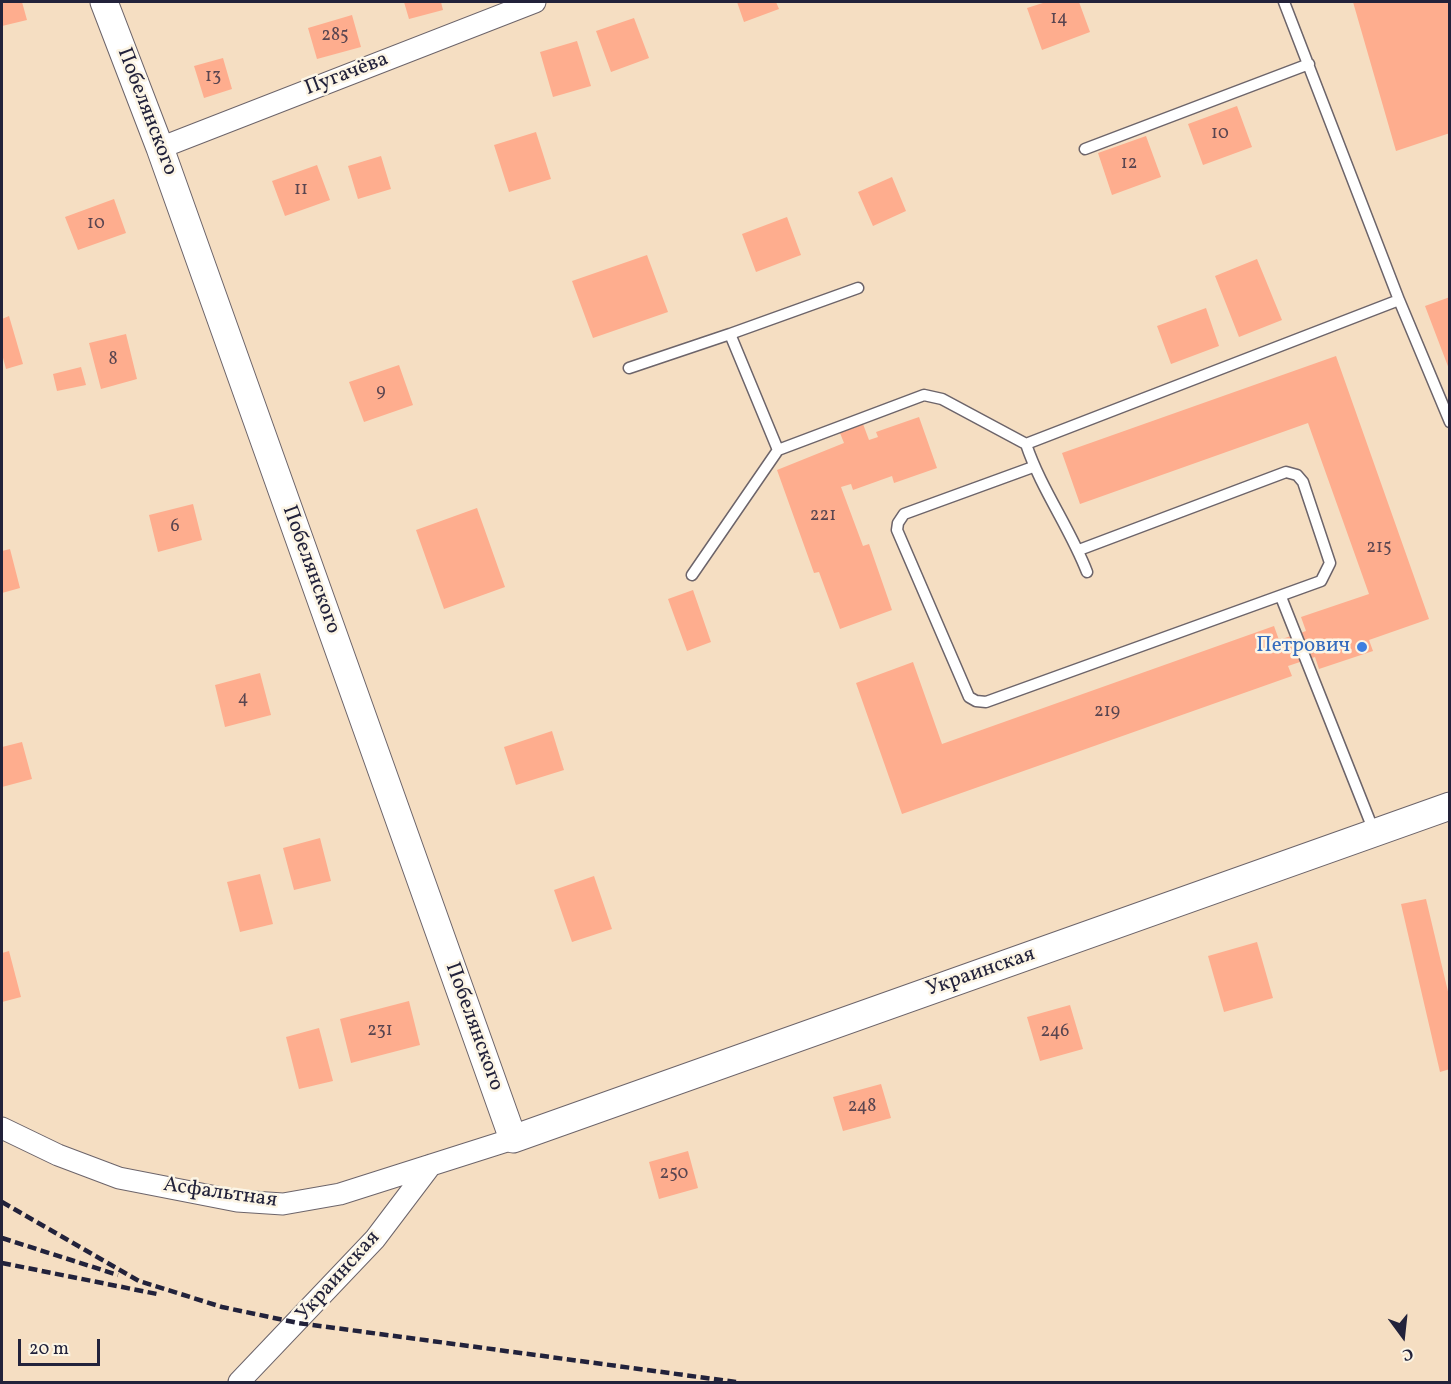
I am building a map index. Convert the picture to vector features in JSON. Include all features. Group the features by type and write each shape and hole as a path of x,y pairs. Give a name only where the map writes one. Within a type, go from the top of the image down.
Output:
{"street":[{"name":"Побелянского","path":"104,2 160,148 513,1139"},
{"name":"Пугачёва","path":"160,148 484,11 535,2"},
{"name":"Украинская","path":"513,1139 1449,806"},
{"name":"Асфальтная","path":"2,1128 58,1155 119,1178 237,1201 283,1204 340,1194 513,1139"},
{"name":"Украинская","path":"239,1383 375,1239 431,1165"}],"lane":[{"path":"1284,2 1398,300 1449,422"},
{"path":"1084,149 1309,64"},
{"path":"629,368 858,288"},
{"path":"1026,444 1398,300"},
{"path":"730,334 778,450"},
{"path":"692,574 778,450 924,395 942,399 1026,444 1033,467 1079,550 1087,572"},
{"path":"1033,467 904,514 898,523 897,530 969,697 976,701 986,702 1281,597 1321,581 1330,563 1303,482 1297,475 1286,472 1079,550"},
{"path":"1281,597 1375,834"}],"building":[{"path":"2,2 22,2 27,20 2,26"},
{"path":"404,2 441,2 443,10 409,19"},
{"path":"737,2 776,2 779,9 744,22"},
{"path":"1046,2 1079,2 1090,32 1042,50 1027,8"},
{"path":"1353,2 1450,2 1450,133 1396,151"},
{"path":"352,15 361,47 317,59 308,28"},
{"path":"634,18 649,58 611,72 596,31"},
{"path":"577,41 591,86 553,97 540,52"},
{"path":"223,58 232,89 204,98 194,66"},
{"path":"1237,106 1252,147 1203,165 1188,124"},
{"path":"536,132 551,179 509,192 494,145"},
{"path":"1146,136 1161,177 1112,195 1098,153"},
{"path":"381,156 391,189 358,199 348,166"},
{"path":"317,165 330,200 285,216 272,181"},
{"path":"892,177 906,211 873,226 858,192"},
{"path":"114,199 126,233 78,250 65,217"},
{"path":"787,217 801,255 756,272 742,234"},
{"path":"647,255 668,312 593,338 572,281"},
{"path":"1257,259 1282,320 1239,337 1215,276"},
{"path":"1450,297 1450,369 1449,369 1425,306"},
{"path":"1206,308 1219,346 1171,364 1157,326"},
{"path":"9,316 23,364 6,369 2,354 2,319"},
{"path":"126,334 137,379 101,389 89,343"},
{"path":"1336,356 1429,619 1369,640 1373,651 1319,669 1315,657 1288,666 1292,676 902,814 856,683 913,662 942,744 1274,626 1279,640 1306,631 1301,617 1369,594 1308,423 1080,504 1062,453"},
{"path":"399,365 413,405 364,422 349,382"},
{"path":"81,367 86,385 57,391 53,374"},
{"path":"919,417 937,468 894,483 892,476 853,490 851,484 841,487 863,546 869,544 892,610 840,629 819,572 814,573 777,470 844,443 840,433 863,424 869,440 878,437 876,432"},
{"path":"193,504 202,540 158,552 149,515"},
{"path":"477,508 505,587 444,609 416,530"},
{"path":"10,549 20,588 2,593 2,551"},
{"path":"693,590 711,642 687,651 668,599"},
{"path":"260,673 271,715 225,727 215,685"},
{"path":"552,731 564,770 516,785 504,747"},
{"path":"22,742 32,779 2,787 2,747"},
{"path":"320,838 331,881 294,890 283,848"},
{"path":"260,874 273,924 240,932 227,882"},
{"path":"594,876 612,929 572,942 554,890"},
{"path":"1426,899 1450,1000 1450,1069 1440,1072 1401,904"},
{"path":"1257,942 1273,998 1224,1012 1208,956"},
{"path":"9,951 21,997 2,1002 2,953"},
{"path":"409,1001 420,1045 351,1063 340,1019"},
{"path":"1070,1005 1083,1049 1040,1061 1027,1017"},
{"path":"319,1028 333,1081 299,1089 286,1037"},
{"path":"881,1084 891,1118 843,1131 833,1097"},
{"path":"688,1151 698,1188 659,1199 649,1162"}],"railway":[{"path":"2,1202 139,1281 222,1307 298,1323 736,1382"},
{"path":"2,1238 118,1275"},
{"path":"2,1263 157,1294"}],"place":[{"name":"Петрович","path":"1362,647"}]}
